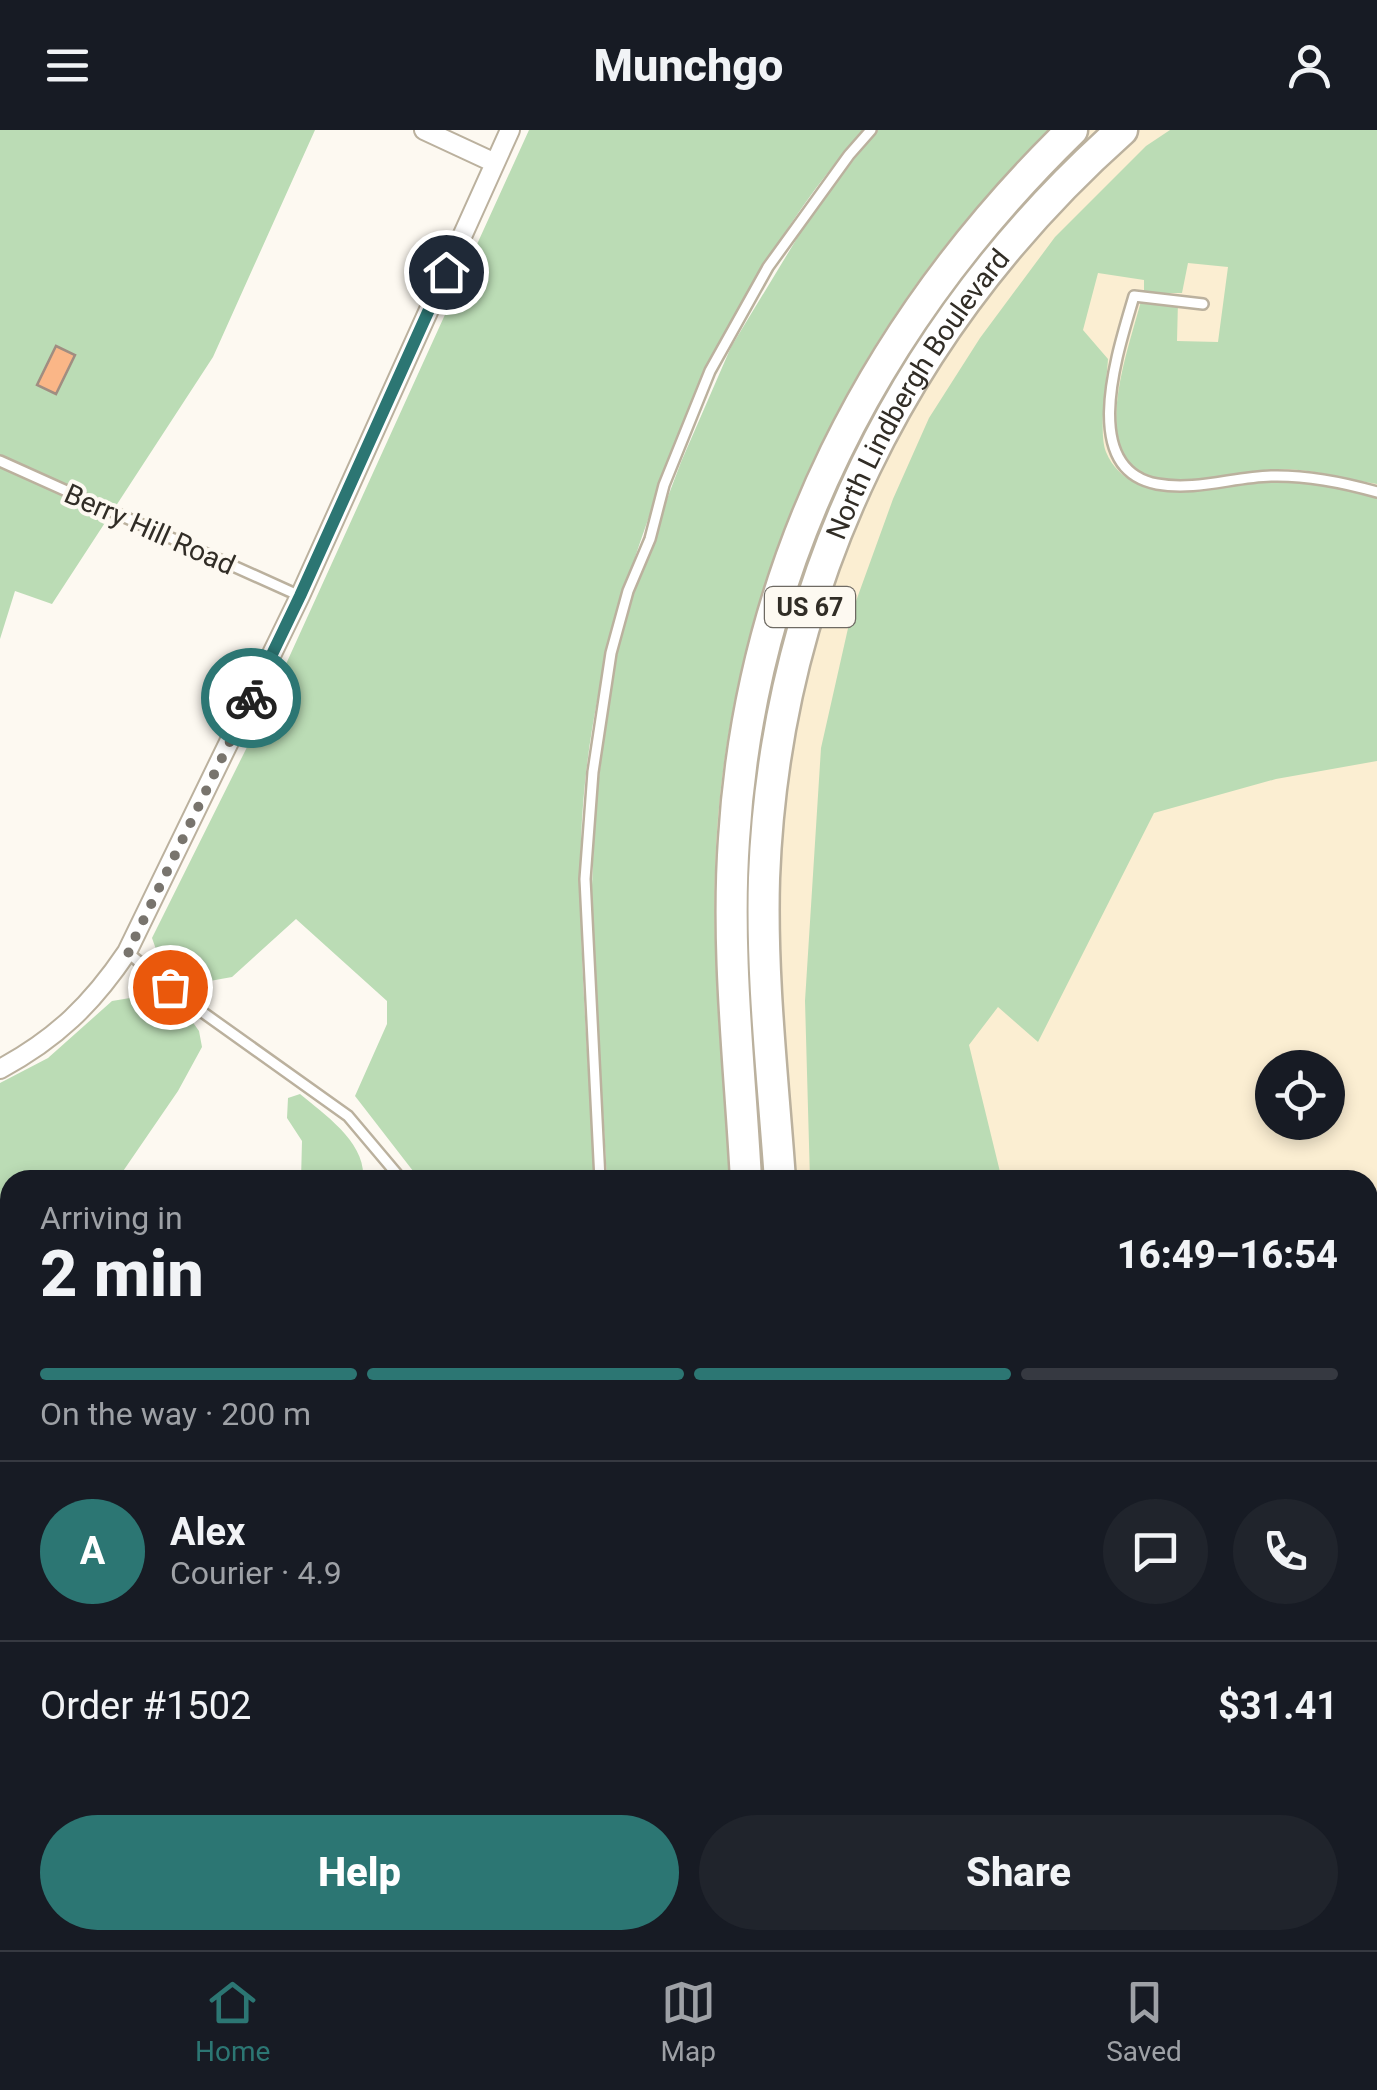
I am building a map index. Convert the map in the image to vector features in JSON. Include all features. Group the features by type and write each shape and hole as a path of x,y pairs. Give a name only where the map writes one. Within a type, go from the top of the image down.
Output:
{"highway":[{"name":"North Lindbergh Boulevard","path":"745,1170 732,953 734,840 746,728 784,579 834,452 908,323 991,214 1072,130"},
{"name":"North Lindbergh Boulevard","path":"779,1170 764,880 784,707 813,595 862,470 939,336 1009,243 1122,130"}],"street":[{"path":"424,130 495,163"},
{"path":"0,1069 64,1026 100,992 128,952 300,596 510,130"}],"lane":[{"path":"600,1170 586,879 593,772 611,653 664,484 710,372 768,267 871,130"},
{"path":"1203,304 1134,296 1115,372 1109,435 1116,457 1134,476 1156,484 1193,486 1291,476 1338,481 1377,492"},
{"name":"Berry Hill Road","path":"0,461 300,596"},
{"path":"128,952 191,1004 348,1116 394,1170"}],"shaded area":[{"path":"1030,130 1377,130 1377,1170 721,1170 711,1009 716,736 763,557 880,321"}],"green space":[{"path":"0,130 315,130 213,357 52,604 15,591 0,639"},
{"path":"529,130 863,130 797,215 716,354 673,452 614,627 588,754 581,841 583,968 594,1170 412,1170 355,1096 387,1024 387,1001 296,919 232,977 193,984 158,955 152,938 261,719"},
{"path":"878,130 1050,130 978,206 914,288 858,375 810,467 772,564 743,663 724,766 715,870 717,986 729,1170 606,1170 591,910 595,812 609,692 629,600 681,462 731,347 819,202"},
{"path":"1170,130 1377,130 1377,484 1285,469 1186,482 1152,478 1130,465 1119,443 1116,417 1119,387 1141,301 1178,301 1177,341 1218,342 1228,267 1188,263 1182,293 1144,293 1144,280 1098,273 1083,330 1108,359 1103,420 1106,452 1120,472 1139,484 1161,490 1187,490 1297,480 1377,497 1377,761 1276,779 1154,813 1038,1042 998,1007 969,1045 1000,1170 810,1170 805,1001 821,748 851,615 893,499 929,418 980,338 1055,237 1146,146"},
{"path":"154,994 177,1000 199,1031 202,1047 178,1091 124,1170 0,1170 0,1083 48,1058 112,1001"},
{"path":"300,1094 332,1121 351,1142 362,1170 301,1170 302,1141 287,1118 288,1098"}],"building":[{"path":"56,346 75,355 56,394 37,385"}],"way so far":[{"path":"170,987 128,952 251,698"}],"route":[{"path":"251,698 446,272"}]}
